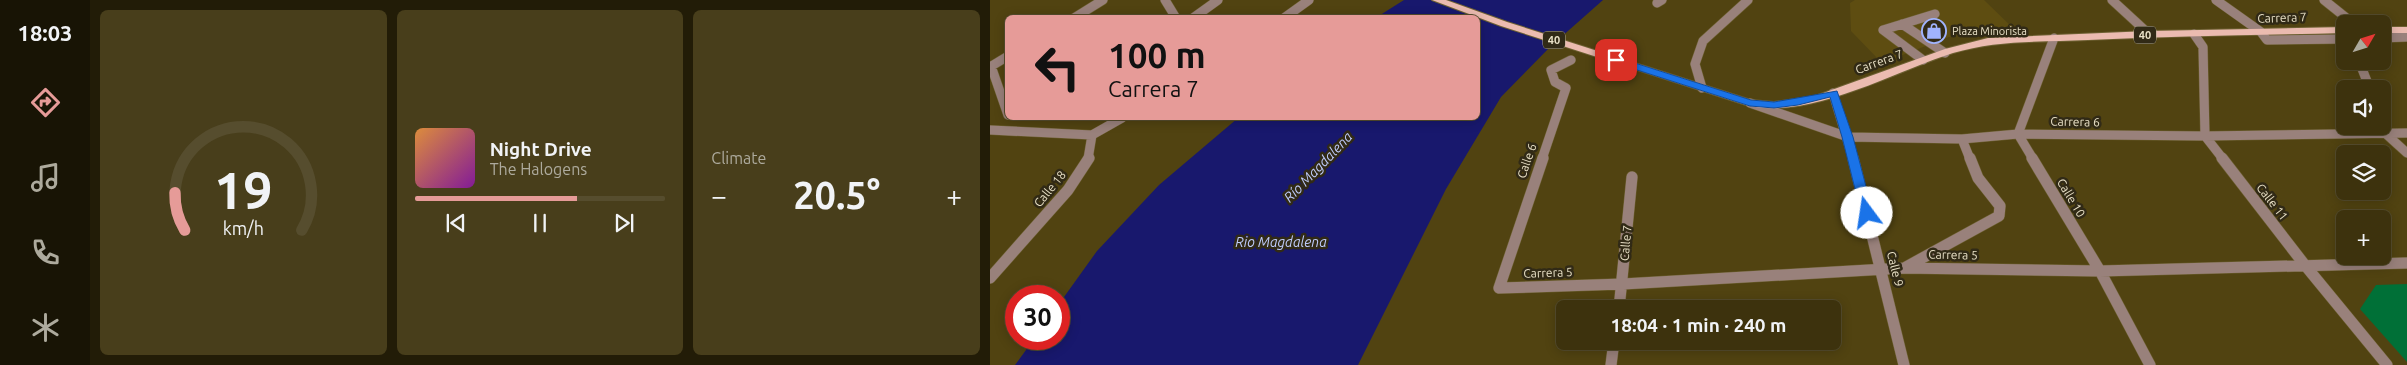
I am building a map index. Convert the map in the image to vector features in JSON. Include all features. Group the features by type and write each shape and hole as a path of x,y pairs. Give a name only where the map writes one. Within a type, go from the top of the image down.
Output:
{"main road":[{"name":"Carrera 7","path":"1437,0 1479,15"},
{"name":"Carrera 7","path":"1480,15 1750,103 1774,105 1834,94 1945,52 1988,41 2150,34 2264,36 2336,31"},
{"path":"2391,30 2407,30"}],"street":[{"path":"1079,15 1103,0"},
{"path":"1165,0 1174,15"},
{"path":"1197,15 1218,0"},
{"path":"1288,15 1308,0"},
{"path":"1702,88 1695,64 1703,41 1748,0"},
{"path":"2112,0 2150,34"},
{"path":"2216,0 2264,36"},
{"path":"2324,0 2343,15"},
{"path":"1923,60 1883,30 1935,14"},
{"path":"1902,24 1945,52"},
{"path":"2194,34 2203,47 2205,136"},
{"name":"Carrera 7","path":"2264,36 2336,39"},
{"path":"2018,134 2054,38"},
{"path":"2391,38 2407,38"},
{"path":"1005,58 990,67 1005,108"},
{"name":"Calle 6","path":"1499,288 1566,88 1555,82 1551,70 1571,60"},
{"name":"Calle 9","path":"1834,94 1848,137 1904,365"},
{"name":"Carrera 6","path":"1750,103 1848,137 1962,139 2018,134 2205,136 2336,135"},
{"path":"1010,120 1014,132"},
{"path":"990,130 1092,135 1118,120"},
{"name":"Carrera 6","path":"2391,134 2407,133"},
{"name":"Calle 10","path":"2018,134 2100,271 2150,365"},
{"name":"Calle 18","path":"990,278 1068,190 1089,158 1092,135"},
{"path":"2387,135 2407,153"},
{"name":"Calle 11","path":"2205,136 2304,264 2387,365"},
{"name":"Calle 9","path":"1904,268 1999,216 2000,206 1978,178 1962,139"},
{"name":"Calle 7","path":"1620,300 1632,177"},
{"name":"Carrera 5","path":"1499,288 1623,284 1904,268 2100,271 2304,264 2407,263"},
{"path":"1611,365 1613,350"}],"shaded area":[{"name":"Plaza Minorista","path":"1855,0 1984,0 2017,32 1949,37 1882,63 1851,31 1850,3"}],"green space":[{"path":"2407,284 2407,362 2360,309 2376,285"}],"water":[{"name":"Rio Magdalena","path":"1404,0 1603,0 1551,46 1501,97 1446,189 1358,365 1015,365 1026,350 1070,350 1070,289 1097,251 1159,185 1236,120 1480,120 1480,15 1380,15"}],"place":[{"name":"Plaza Minorista","path":"1934,31"}],"route":[{"path":"1616,60 1750,103 1774,105 1817,99 1834,94 1848,137 1867,213"}],"water label":[{"name":"Río Magdalena","path":"1318,167"}]}
